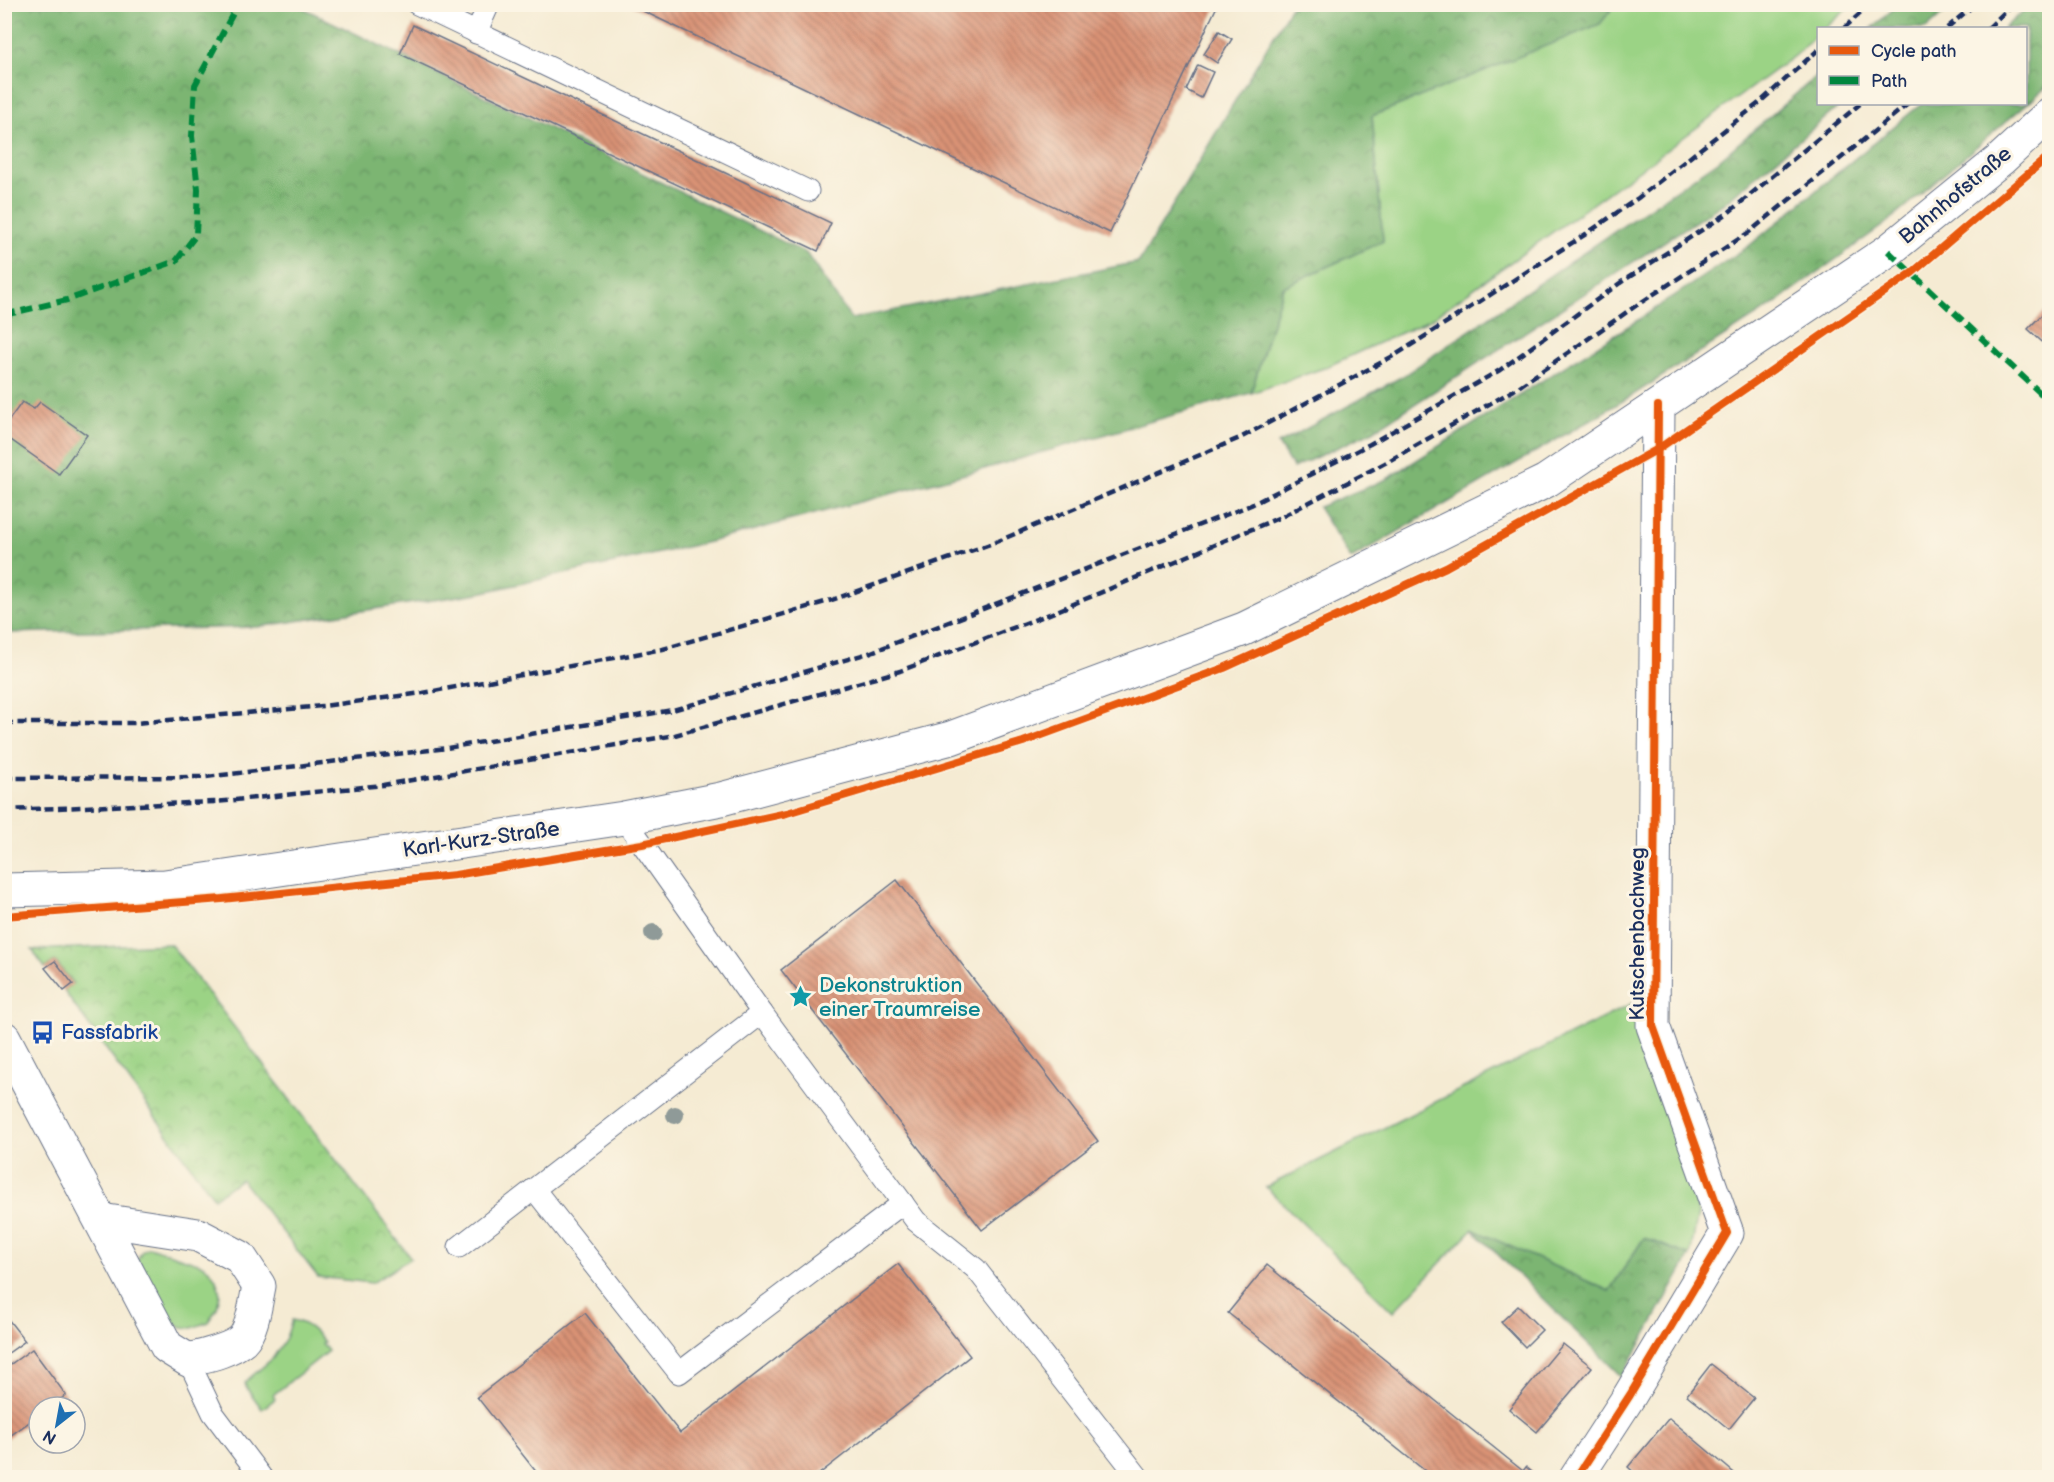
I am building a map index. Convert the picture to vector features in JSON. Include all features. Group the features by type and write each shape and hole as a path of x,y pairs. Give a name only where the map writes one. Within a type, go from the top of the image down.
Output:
{"main road":[{"name":"Bahnhofstraße","path":"1658,406 1887,251 2000,160 2049,114"},
{"name":"Karl-Kurz-Straße","path":"4,890 165,886 624,818 721,799 951,738 1244,629 1546,481 1658,406"},
{"name":"Kutschenbachweg","path":"1576,1478 1630,1395 1727,1233 1653,1026 1658,406"},
{"path":"4,1038 167,1347 188,1360 221,1350 242,1339 254,1314 259,1286 240,1257 198,1235 101,1220"}],"lane":[{"path":"417,4 808,192"},
{"path":"476,33 489,4"},
{"path":"624,818 762,1013 916,1221 976,1269 1138,1478"},
{"path":"459,1247 762,1013"},
{"path":"534,1189 679,1373 903,1203"},
{"path":"188,1360 213,1413 262,1478"}],"green space":[{"path":"1899,4 1953,4 1928,27 1873,27"},
{"path":"4,5 297,5 806,253 851,319 1139,262 1292,5 1615,5 1600,24 1372,116 1383,241 1283,287 1251,393 984,469 709,542 479,593 257,627 5,633"},
{"path":"1615,5 1852,5 1826,27 1817,27 1817,35 1794,56 1431,319 1324,368 1251,393 1283,287 1383,241 1372,116 1600,24"},
{"path":"2030,5 2049,5 2049,85 2027,104 2027,27 2005,27"},
{"path":"1817,76 1817,105 1841,105 1724,203 1373,431 1293,468 1278,444 1403,376 1718,161"},
{"path":"1920,105 2025,105 1889,221 1770,307 1633,395 1351,559 1318,507 1387,479 1638,320 1750,245"},
{"path":"170,944 411,1258 372,1283 318,1277 241,1179 214,1198 64,991 73,983 55,961 45,968 32,950"},
{"path":"1647,996 1650,1078 1689,1163 1698,1213 1690,1256 1644,1238 1609,1291 1472,1230 1393,1312 1266,1187"},
{"path":"1472,1229 1609,1291 1644,1238 1690,1256 1622,1377"},
{"path":"149,1247 201,1264 210,1270 216,1279 220,1294 217,1308 208,1322 192,1328 182,1327 166,1319 137,1260 142,1251"},
{"path":"292,1320 306,1325 313,1331 324,1342 322,1343 328,1351 273,1395 275,1399 262,1409 246,1387 245,1382 273,1358 286,1338"}],"building":[{"path":"628,4 1218,4 1110,233"},
{"path":"413,25 831,223 818,251 400,54"},
{"path":"1219,31 1232,39 1217,63 1204,54"},
{"path":"1198,65 1213,72 1201,98 1186,90"},
{"path":"2050,306 2050,349 2028,329"},
{"path":"22,402 34,409 40,402 87,435 59,474 4,435 4,427"},
{"path":"897,880 1098,1141 982,1230 781,970"},
{"path":"55,961 73,984 64,991 45,968"},
{"path":"898,1264 970,1356 814,1478 541,1478 477,1397 585,1313 680,1433"},
{"path":"1267,1265 1523,1471 1526,1467 1537,1476 1434,1478 1228,1313"},
{"path":"1518,1306 1542,1330 1525,1347 1501,1322"},
{"path":"4,1314 25,1341 4,1356"},
{"path":"1563,1344 1592,1367 1537,1432 1509,1409"},
{"path":"32,1349 66,1395 27,1395 27,1424 4,1440 4,1369"},
{"path":"1711,1364 1754,1398 1729,1429 1687,1395"},
{"path":"1669,1418 1740,1478 1640,1478 1628,1467"}],"railway":[{"path":"1845,27 1871,4"},
{"path":"1948,27 1975,4"},
{"path":"1989,27 2013,4"},
{"path":"4,723 135,723 323,706 423,693 663,649 832,600 996,542 1242,437 1397,354 1586,234 1638,198 1759,103 1817,51"},
{"path":"4,778 206,777 447,748 673,710 869,653 1251,505 1370,444 1500,370 1620,283 1728,213 1859,105"},
{"path":"4,810 216,802 383,785 675,735 900,671 1052,613 1283,516 1385,463 1514,390 1637,305 1748,233 1907,105"}],"marked path":[{"path":"4,315 67,300 176,261 196,235 198,189 192,136 195,85 238,4"},
{"path":"1888,251 2050,402"}],"cycle path":[{"path":"4,916 222,899 455,875 642,844 787,813 1023,742 1224,668 1446,567 1658,449 1912,273 2050,155"},
{"path":"1576,1478 1630,1395 1727,1233 1653,1026 1658,406"}],"place":[{"name":"Dekonstruktion einer Traumreise","path":"801,997"},
{"name":"Fassfabrik","path":"43,1032"}]}
